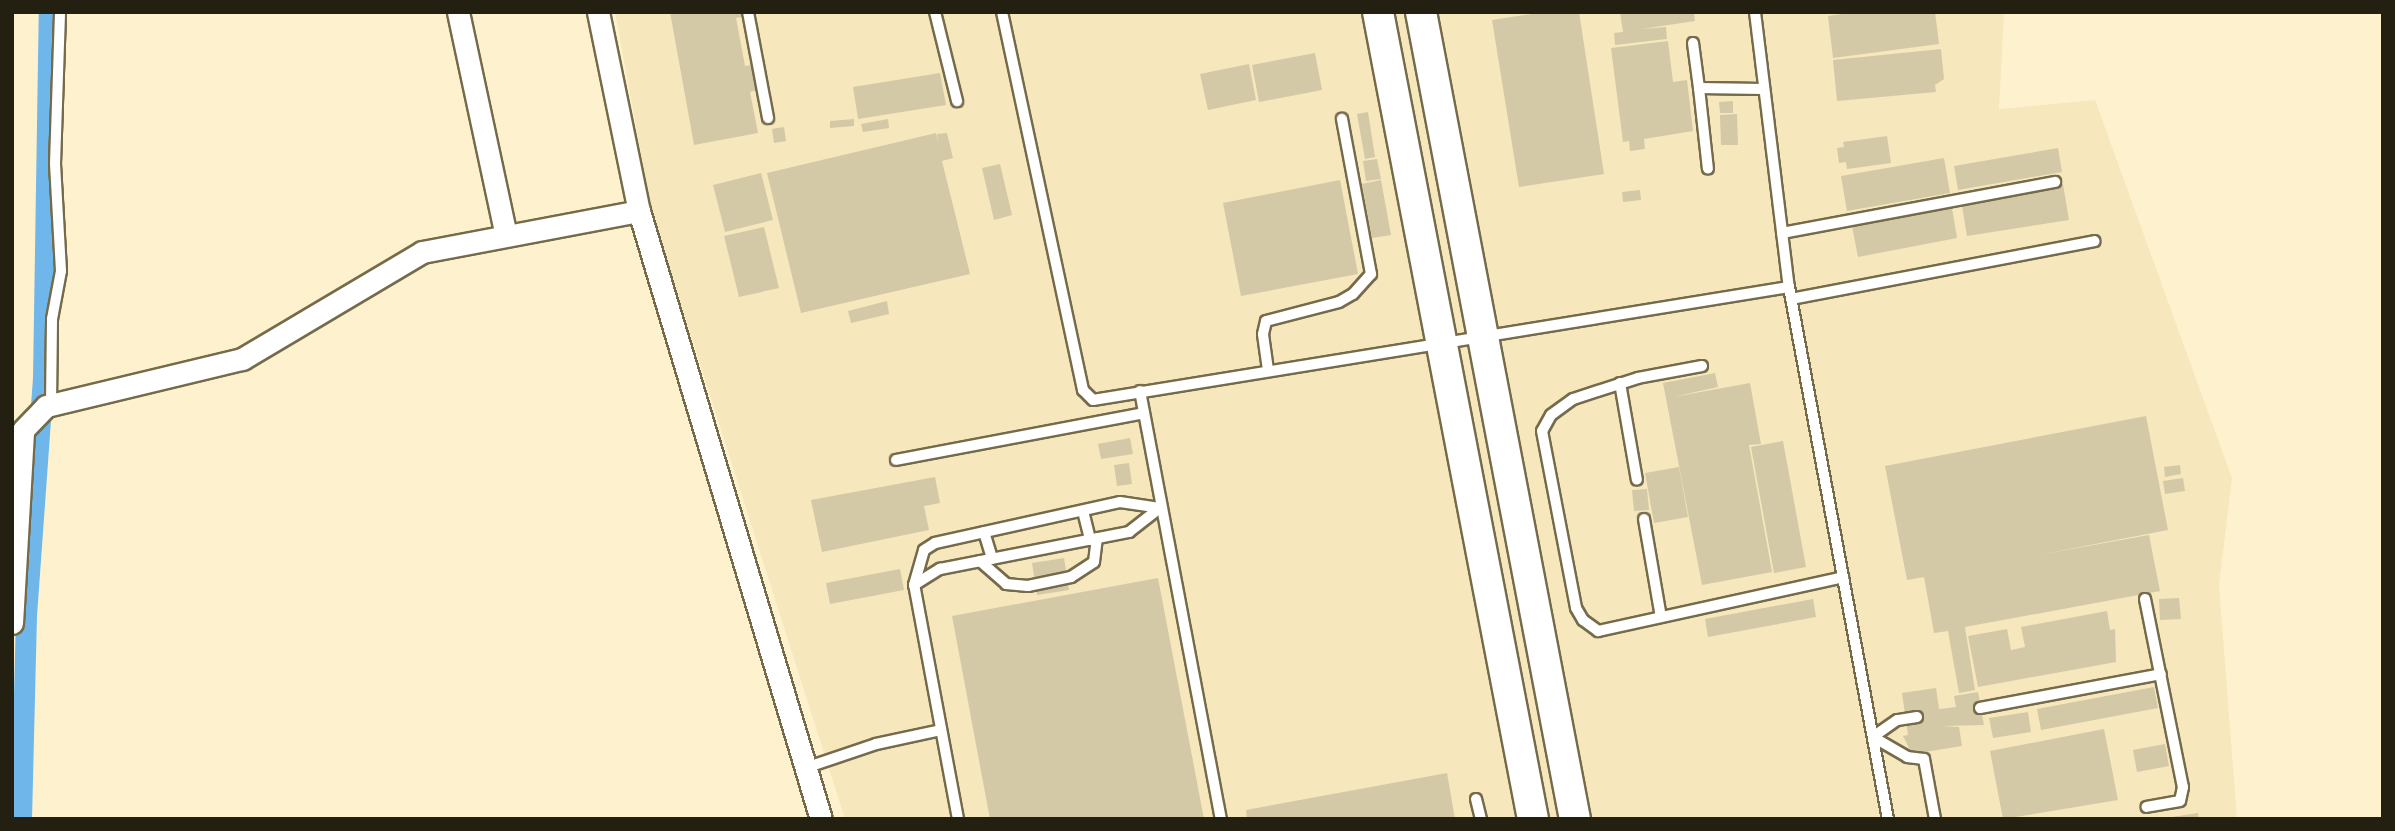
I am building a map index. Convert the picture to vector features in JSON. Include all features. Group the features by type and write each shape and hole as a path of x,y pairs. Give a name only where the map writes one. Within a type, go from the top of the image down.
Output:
{"street":[{"path":"458,12 506,235"},
{"path":"598,12 639,211 814,765 821,819"},
{"path":"1378,12 1533,819"},
{"path":"1421,12 1575,819"},
{"path":"12,623 33,418 242,359 422,253 639,211"}],"lane":[{"path":"33,418 61,271 55,164 60,12"},
{"path":"748,12 768,118"},
{"path":"935,12 957,101"},
{"path":"1002,12 1083,390 1093,400 1788,287"},
{"path":"1755,12 1788,287 1888,819"},
{"path":"1693,43 1708,169"},
{"path":"1699,88 1763,89"},
{"path":"1268,370 1263,334 1266,321 1339,302 1353,294 1371,274 1342,119"},
{"path":"1782,233 2055,182"},
{"path":"1791,299 2095,241"},
{"path":"1702,366 1620,383 1573,399 1551,415 1542,431 1576,608 1583,620 1598,631 1843,577"},
{"path":"1620,383 1637,480"},
{"path":"1140,391 1160,508 1221,819"},
{"path":"896,460 1144,413"},
{"path":"958,819 914,585 924,550 935,543 1120,502 1160,508"},
{"path":"914,585 940,569 1129,532 1160,508"},
{"path":"980,561 1006,584 1028,586 1071,577 1094,562 1093,539 1083,510"},
{"path":"1644,519 1661,617"},
{"path":"984,532 992,559"},
{"path":"2145,599 2183,794 2180,802 2147,807"},
{"path":"1980,708 2161,674"},
{"path":"1872,737 1897,720 1917,717"},
{"path":"814,765 876,744 941,730"},
{"path":"1872,737 1907,757 1924,759 1935,819"},
{"path":"1476,799 1481,819"}],"shaded area":[{"path":"615,12 2004,12 1999,109 2095,100 2232,478 2219,585 2237,819 845,819 652,213"}],"building":[{"path":"670,12 742,12 743,17 736,18 745,66 752,65 757,90 750,92 758,133 694,145"},
{"path":"1545,12 1579,12 1604,174 1519,187 1492,20"},
{"path":"1620,12 1694,12 1695,21 1642,29 1666,27 1667,39 1615,45 1614,33 1623,32"},
{"path":"1856,12 1935,12 1939,44 1833,58 1828,16"},
{"path":"1668,41 1673,82 1687,80 1693,131 1644,139 1645,149 1630,151 1629,141 1623,142 1611,48"},
{"path":"1941,49 1944,79 1935,85 1936,92 1837,101 1833,60"},
{"path":"1315,53 1322,90 1259,102 1252,65"},
{"path":"1249,64 1256,100 1208,110 1200,74"},
{"path":"940,73 946,105 858,119 853,87"},
{"path":"1733,101 1733,113 1720,113 1719,102"},
{"path":"1368,112 1375,157 1365,159 1357,114"},
{"path":"1737,114 1738,145 1721,145 1720,115"},
{"path":"854,119 854,126 830,128 830,121"},
{"path":"888,119 889,128 863,132 861,124"},
{"path":"784,127 786,141 774,143 772,129"},
{"path":"936,133 938,143 937,134 947,133 953,158 942,161 970,274 801,313 767,173"},
{"path":"1887,136 1891,163 1847,169 1846,162 1839,163 1837,148 1844,147 1843,142"},
{"path":"2058,148 2062,172 1958,190 1954,166"},
{"path":"1944,158 1950,193 1847,211 1841,176"},
{"path":"1377,159 1381,179 1366,181 1363,161"},
{"path":"1000,164 1012,215 994,220 982,168"},
{"path":"761,173 773,220 725,232 713,185"},
{"path":"1340,180 1358,274 1241,296 1223,203"},
{"path":"1381,180 1391,235 1372,238 1362,184"},
{"path":"2063,184 2069,220 1967,236 1961,200"},
{"path":"1640,190 1641,200 1623,202 1622,192"},
{"path":"1951,202 1957,238 1858,257 1851,221"},
{"path":"764,227 779,288 739,297 724,236"},
{"path":"887,301 889,314 851,323 848,311"},
{"path":"1715,373 1718,387 1673,397 1750,383 1761,444 1749,445 1772,572 1702,585 1663,383"},
{"path":"2146,416 2168,530 2038,555 2149,535 2160,591 1965,627 1975,690 1959,693 1948,631 1934,633 1924,577 1907,580 1885,466"},
{"path":"1130,438 1133,454 1101,459 1098,444"},
{"path":"1783,441 1806,567 1774,573 1751,447"},
{"path":"1129,463 1132,484 1117,486 1114,465"},
{"path":"2180,465 2181,474 2165,477 2164,467"},
{"path":"1679,467 1688,517 1654,523 1645,473"},
{"path":"935,477 940,503 924,506 929,530 822,552 811,500"},
{"path":"2183,478 2185,491 2165,494 2163,481"},
{"path":"1647,489 1649,510 1634,511 1632,490"},
{"path":"1064,558 1069,590 1037,595 1032,563"},
{"path":"900,569 904,590 830,604 826,583"},
{"path":"1158,578 1204,819 990,819 952,616"},
{"path":"2179,598 2181,619 2160,620 2159,599"},
{"path":"1813,599 1816,617 1708,637 1705,619"},
{"path":"2107,611 2110,630 2115,629 2116,662 1978,687 1968,636 2007,629 2011,650 2025,647 2021,627"},
{"path":"2154,687 2158,708 2041,730 2037,709"},
{"path":"1936,688 1939,709 1956,707 1954,696 1978,692 1984,725 1942,726 1959,727 1962,746 1912,754 1903,736 1908,735 1902,693"},
{"path":"2028,712 2031,732 1993,738 1989,718"},
{"path":"2104,729 2118,800 2003,819 1990,751"},
{"path":"2165,744 2169,766 2137,772 2133,750"},
{"path":"1447,773 1455,819 1247,819 1246,810"},
{"path":"2198,813 2199,819 2172,819 2172,817"}],"waterway":[{"path":"21,819 26,615 43,378 49,12"}]}
